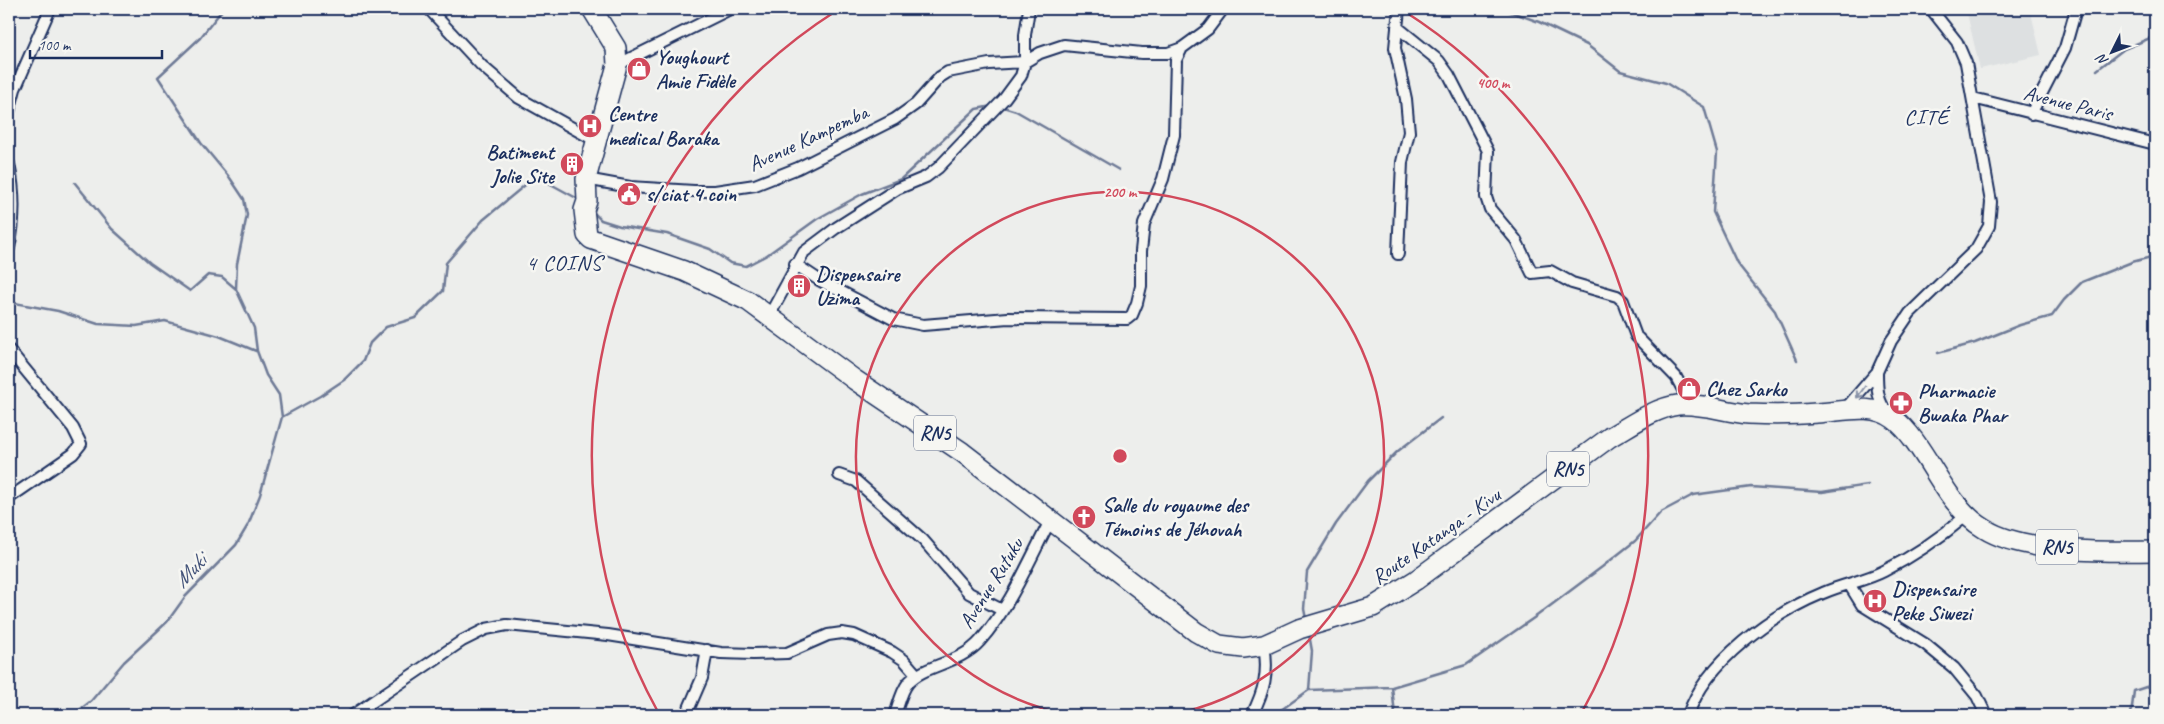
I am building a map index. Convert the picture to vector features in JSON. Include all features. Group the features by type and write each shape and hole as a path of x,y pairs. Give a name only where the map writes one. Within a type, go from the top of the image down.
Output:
{"highway":[{"name":"Route Katanga - Kivu","path":"592,9 616,48 617,65 608,105 586,179 587,236 684,271 748,301 855,380 954,446 1196,632 1219,645 1243,648 1264,645 1299,629 1373,607 1444,561 1610,437 1659,411 1676,406 1691,405 1727,411 1767,414 1827,413 1843,410"},
{"name":"RN5","path":"1843,410 1862,409 1878,412 1894,419 1914,443 1966,516 1985,530 2028,544 2103,550 2155,551"}],"street":[{"path":"9,112 15,89 50,9"},
{"path":"429,9 482,66 519,98 596,141"},
{"path":"617,65 730,9"},
{"path":"769,316 795,264 804,252 836,228 897,189 926,178 938,168 1008,94 1021,76 1026,62 1025,35 1030,9"},
{"path":"1026,62 1040,53 1064,45 1142,53 1168,53 1182,48 1208,29 1223,9"},
{"path":"1398,254 1402,162 1409,132 1406,99 1394,48 1399,9"},
{"path":"1843,410 1852,403 1877,372 1891,342 1910,313 1976,250 1989,226 1991,202 1966,63 1957,42 1931,9"},
{"path":"2031,114 2062,57 2076,9"},
{"path":"1397,27 1439,61 1449,75 1488,151 1486,197 1490,209 1516,240 1525,256 1530,271 1532,273 1550,271 1572,282 1617,296 1623,301 1636,336 1676,377 1691,405"},
{"path":"795,264 819,280 893,319 923,325 1008,318 1127,319 1132,315 1139,294 1144,224 1169,158 1176,114 1176,60 1182,48"},
{"name":"Avenue Kampemba","path":"586,179 630,187 694,191 714,191 755,185 798,168 895,119 916,104 940,77 948,72 989,64 1026,62"},
{"name":"Avenue Paris","path":"1973,98 2155,144"},
{"path":"9,164 14,190 13,231 9,248"},
{"path":"9,350 73,428 81,444 73,454 9,498"},
{"path":"1877,372 1878,396 1883,408 1894,419"},
{"path":"839,475 856,480 923,540 969,593 1002,610"},
{"path":"1688,715 1702,687 1715,670 1764,626 1823,592 1883,572 1940,538 1966,516"},
{"name":"Avenue Rutuku","path":"895,715 901,696 908,684 917,675 961,657 979,643 1002,610 1050,521"},
{"path":"1849,584 1862,605 1925,644 1954,668 1977,696 1986,715"},
{"path":"353,715 462,642 486,629 507,625 608,635 707,650 752,654 787,653 828,635 842,633 863,638 892,652 904,660 917,675"},
{"path":"1252,715 1264,691 1267,676 1264,645"},
{"path":"686,715 702,678 707,650"}],"shaded area":[{"path":"1966,9 2030,9 2041,55 1980,69"}],"waterway":[{"name":"Muki","path":"73,715 91,701 124,662 167,622 185,597 236,545 248,525 260,495 282,417 279,395 266,375 257,351 254,328 236,289 237,264 247,215 244,199 230,178 201,143 158,77 200,38 223,9"},
{"path":"1503,9 1539,22 1587,45 1620,71 1666,83 1704,107 1717,152 1713,212 1737,263 1775,311 1797,360"},
{"path":"2097,70 2124,49 2155,36"},
{"path":"592,211 601,220 620,226 667,234 710,249 730,263 746,266 767,255 817,219 862,194 901,179 976,109 992,106"},
{"path":"1000,106 1016,111 1119,170"},
{"path":"282,417 344,380 363,361 370,343 386,327 415,318 443,291 446,263 483,220 536,176 580,200"},
{"path":"75,183 112,229 150,263 190,291 208,275 222,277 236,289"},
{"path":"1938,353 1975,343 2020,325 2052,316 2064,300 2082,282 2132,262 2155,256"},
{"path":"9,302 58,311 98,324 136,326 165,321 219,336 256,351"},
{"path":"1306,619 1304,609 1307,572 1336,524 1368,481 1398,451 1441,418"},
{"path":"1274,715 1309,690 1392,687 1466,665 1538,615 1602,567 1635,541 1661,512 1693,495 1751,487 1822,492 1868,485"},
{"path":"1309,634 1312,651 1309,690"},
{"path":"2131,715 2134,691 2155,684"},
{"path":"1392,687 1395,715"}],"place":[{"name":"Youghourt Amie Fidèle","path":"639,69"},
{"name":"Centre medical Baraka","path":"590,126"},
{"name":"Batiment Jolie Site","path":"572,164"},
{"name":"s/ciat 4 coin","path":"629,194"},
{"name":"Dispensaire Uzima","path":"799,286"},
{"name":"Chez Sarko","path":"1689,389"},
{"name":"Pharmacie Bwaka Phar","path":"1901,403"},
{"name":"Salle du royaume des Témoins de Jéhovah","path":"1084,517"},
{"name":"Dispensaire Peke Siwezi","path":"1875,601"}],"district":[{"name":"CITÉ","path":"1927,117"},
{"name":"4 COINS","path":"564,263"}]}
